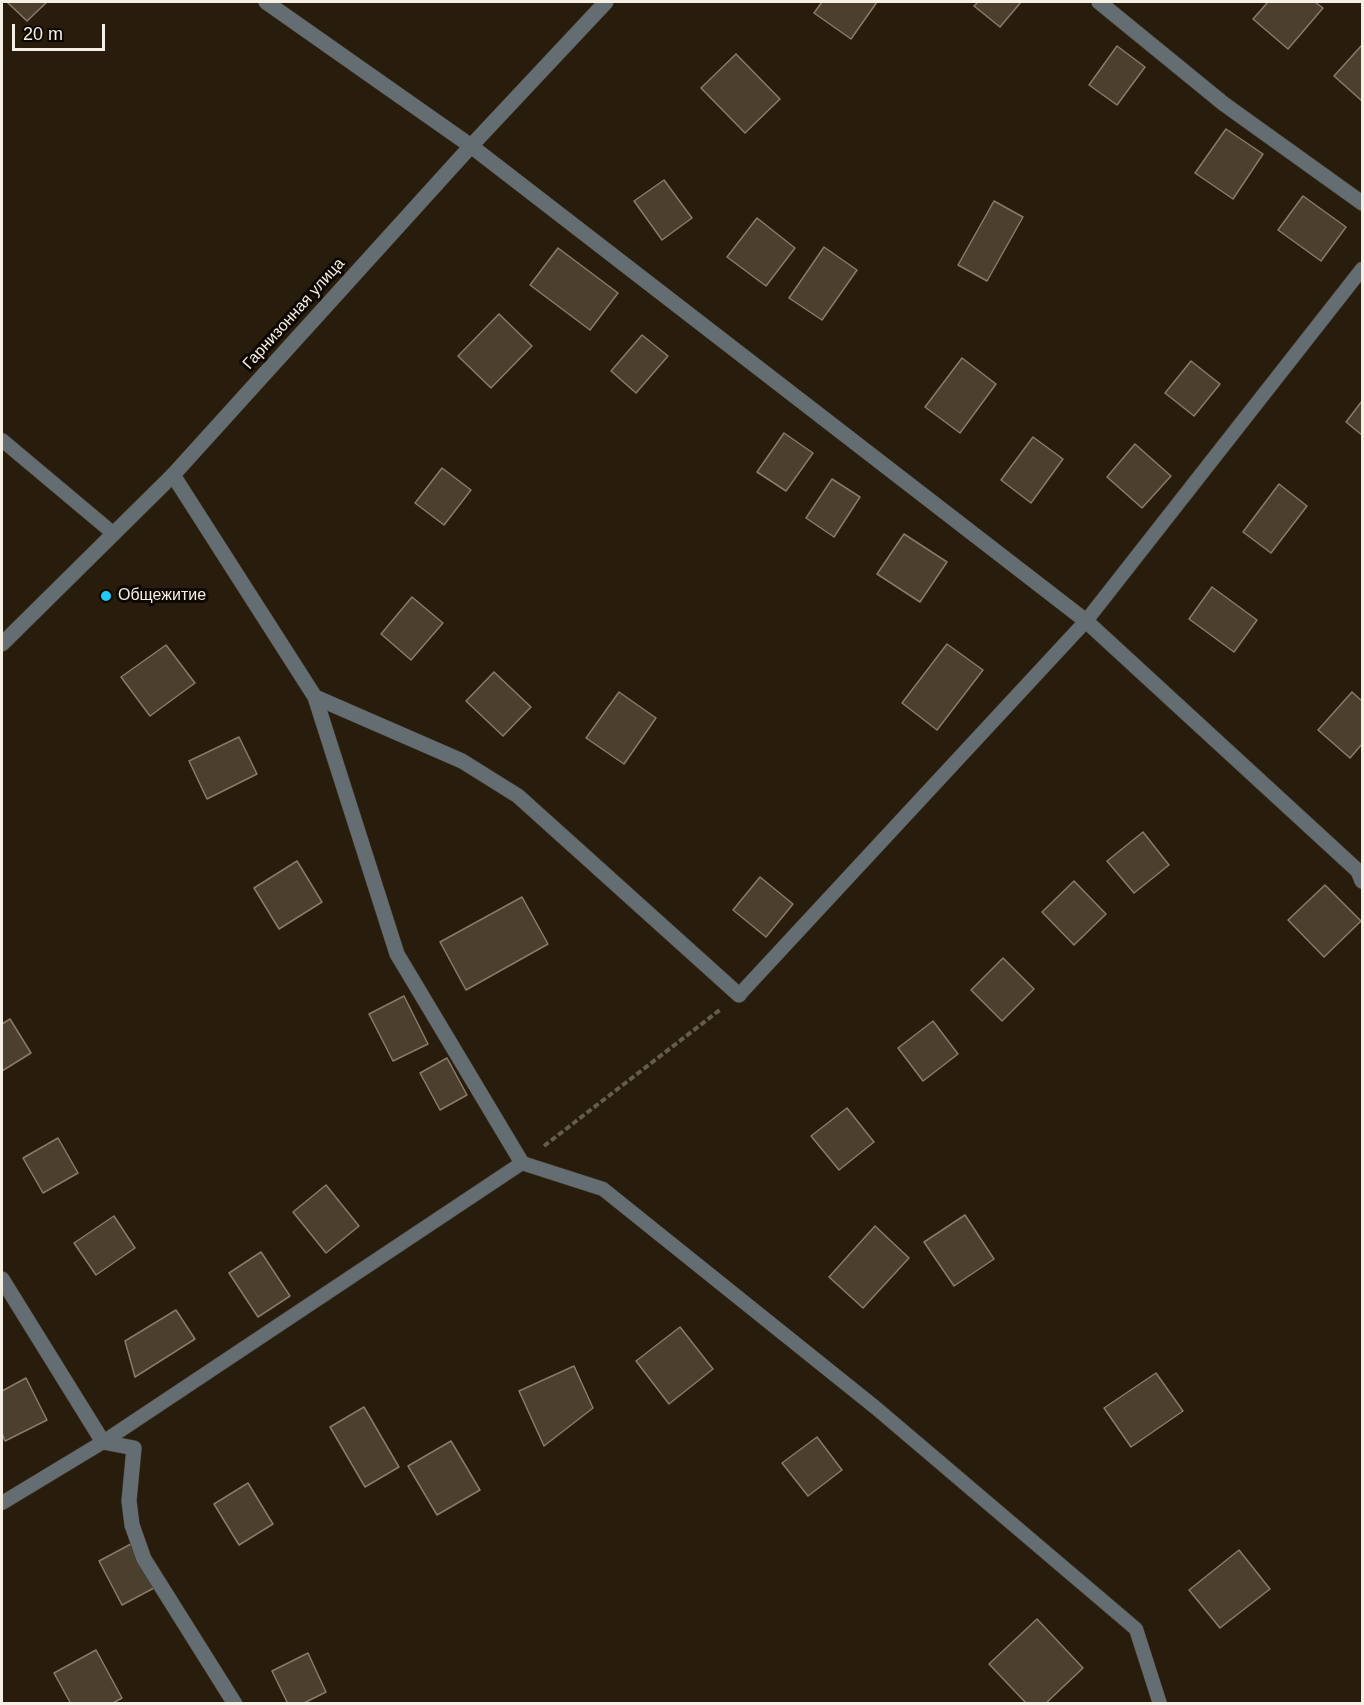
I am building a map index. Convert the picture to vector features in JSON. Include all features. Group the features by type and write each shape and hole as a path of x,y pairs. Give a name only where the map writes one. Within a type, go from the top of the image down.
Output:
{"street":[{"path":"266,2 471,146 1086,621 1358,871 1362,880"},
{"name":"Гарнизонная улица","path":"2,644 173,475 471,146 606,2"},
{"path":"1099,2 1224,104 1362,203"},
{"path":"173,475 315,698 397,954 522,1163"},
{"path":"315,698 462,761 518,796 739,995"},
{"path":"2,1279 103,1442 134,1448 129,1501 132,1525 144,1559 235,1704"}],"lane":[{"path":"739,995 1086,621 1362,268"},
{"path":"2,440 114,534"},
{"path":"2,1503 103,1442 522,1163 603,1190 876,1408 1136,1629 1160,1704"}],"path":[{"path":"522,1163 739,995"}],"building":[{"path":"7,2 47,2 27,21"},
{"path":"822,2 877,2 851,39 814,13"},
{"path":"978,2 1021,2 1000,27 974,6"},
{"path":"1268,2 1315,2 1323,8 1288,49 1253,19"},
{"path":"1362,45 1362,101 1334,76"},
{"path":"1117,46 1145,67 1117,105 1089,85"},
{"path":"736,54 780,99 745,133 701,88"},
{"path":"1226,129 1263,154 1233,199 1195,173"},
{"path":"664,180 692,218 662,240 634,201"},
{"path":"1303,196 1346,227 1321,261 1278,230"},
{"path":"994,201 1023,217 987,281 958,265"},
{"path":"757,218 795,248 766,286 727,257"},
{"path":"824,247 857,270 822,320 789,298"},
{"path":"558,248 618,293 590,330 530,285"},
{"path":"499,314 532,346 491,388 458,356"},
{"path":"642,335 668,356 636,393 611,371"},
{"path":"962,358 996,384 960,433 925,407"},
{"path":"1191,361 1220,384 1194,416 1165,393"},
{"path":"1362,401 1362,435 1346,422"},
{"path":"784,433 813,453 786,491 757,472"},
{"path":"1033,437 1063,459 1031,503 1001,480"},
{"path":"1135,444 1171,476 1142,508 1107,477"},
{"path":"442,468 471,490 444,525 415,503"},
{"path":"832,479 860,497 834,537 806,518"},
{"path":"1279,484 1307,506 1271,553 1243,532"},
{"path":"904,534 947,562 920,602 877,574"},
{"path":"1212,587 1257,620 1234,652 1189,619"},
{"path":"412,597 443,623 411,660 381,634"},
{"path":"947,644 983,670 937,730 902,703"},
{"path":"166,645 195,683 150,716 121,677"},
{"path":"494,672 531,707 503,736 466,701"},
{"path":"619,692 656,718 624,764 586,738"},
{"path":"1352,692 1362,701 1362,744 1350,758 1318,730"},
{"path":"239,737 257,774 207,799 189,761"},
{"path":"1143,832 1169,865 1134,893 1107,861"},
{"path":"297,861 322,902 279,929 254,888"},
{"path":"760,877 793,904 766,937 733,910"},
{"path":"1074,881 1106,914 1074,945 1042,912"},
{"path":"1325,885 1361,921 1324,957 1288,920"},
{"path":"522,897 548,944 466,990 440,942"},
{"path":"1003,958 1034,989 1002,1021 971,990"},
{"path":"404,996 428,1044 393,1061 369,1014"},
{"path":"10,1019 31,1053 2,1071 2,1024"},
{"path":"933,1021 958,1054 923,1081 898,1048"},
{"path":"447,1058 467,1095 440,1110 420,1073"},
{"path":"847,1108 874,1142 839,1170 811,1136"},
{"path":"58,1138 78,1173 43,1193 23,1158"},
{"path":"326,1185 359,1226 326,1253 293,1212"},
{"path":"965,1215 994,1259 954,1286 924,1242"},
{"path":"114,1216 135,1248 96,1275 74,1243"},
{"path":"875,1226 909,1258 863,1308 829,1277"},
{"path":"261,1252 290,1296 258,1317 229,1273"},
{"path":"176,1310 195,1339 135,1377 125,1341"},
{"path":"680,1327 713,1369 669,1404 636,1361"},
{"path":"574,1366 593,1408 544,1446 519,1391"},
{"path":"1156,1373 1183,1411 1131,1447 1104,1408"},
{"path":"26,1378 47,1420 5,1441 2,1433 2,1391"},
{"path":"364,1407 399,1467 365,1487 330,1427"},
{"path":"817,1437 842,1470 808,1496 782,1463"},
{"path":"451,1441 480,1490 437,1515 408,1466"},
{"path":"248,1483 273,1524 239,1545 214,1504"},
{"path":"131,1544 154,1588 122,1605 99,1561"},
{"path":"1239,1550 1270,1589 1220,1628 1189,1590"},
{"path":"1037,1619 1083,1668 1045,1704 1027,1704 989,1664"},
{"path":"96,1650 122,1698 111,1704 71,1704 54,1673"},
{"path":"308,1653 326,1692 302,1704 288,1704 272,1671"}],"place":[{"name":"Общежитие","path":"106,596"}]}
